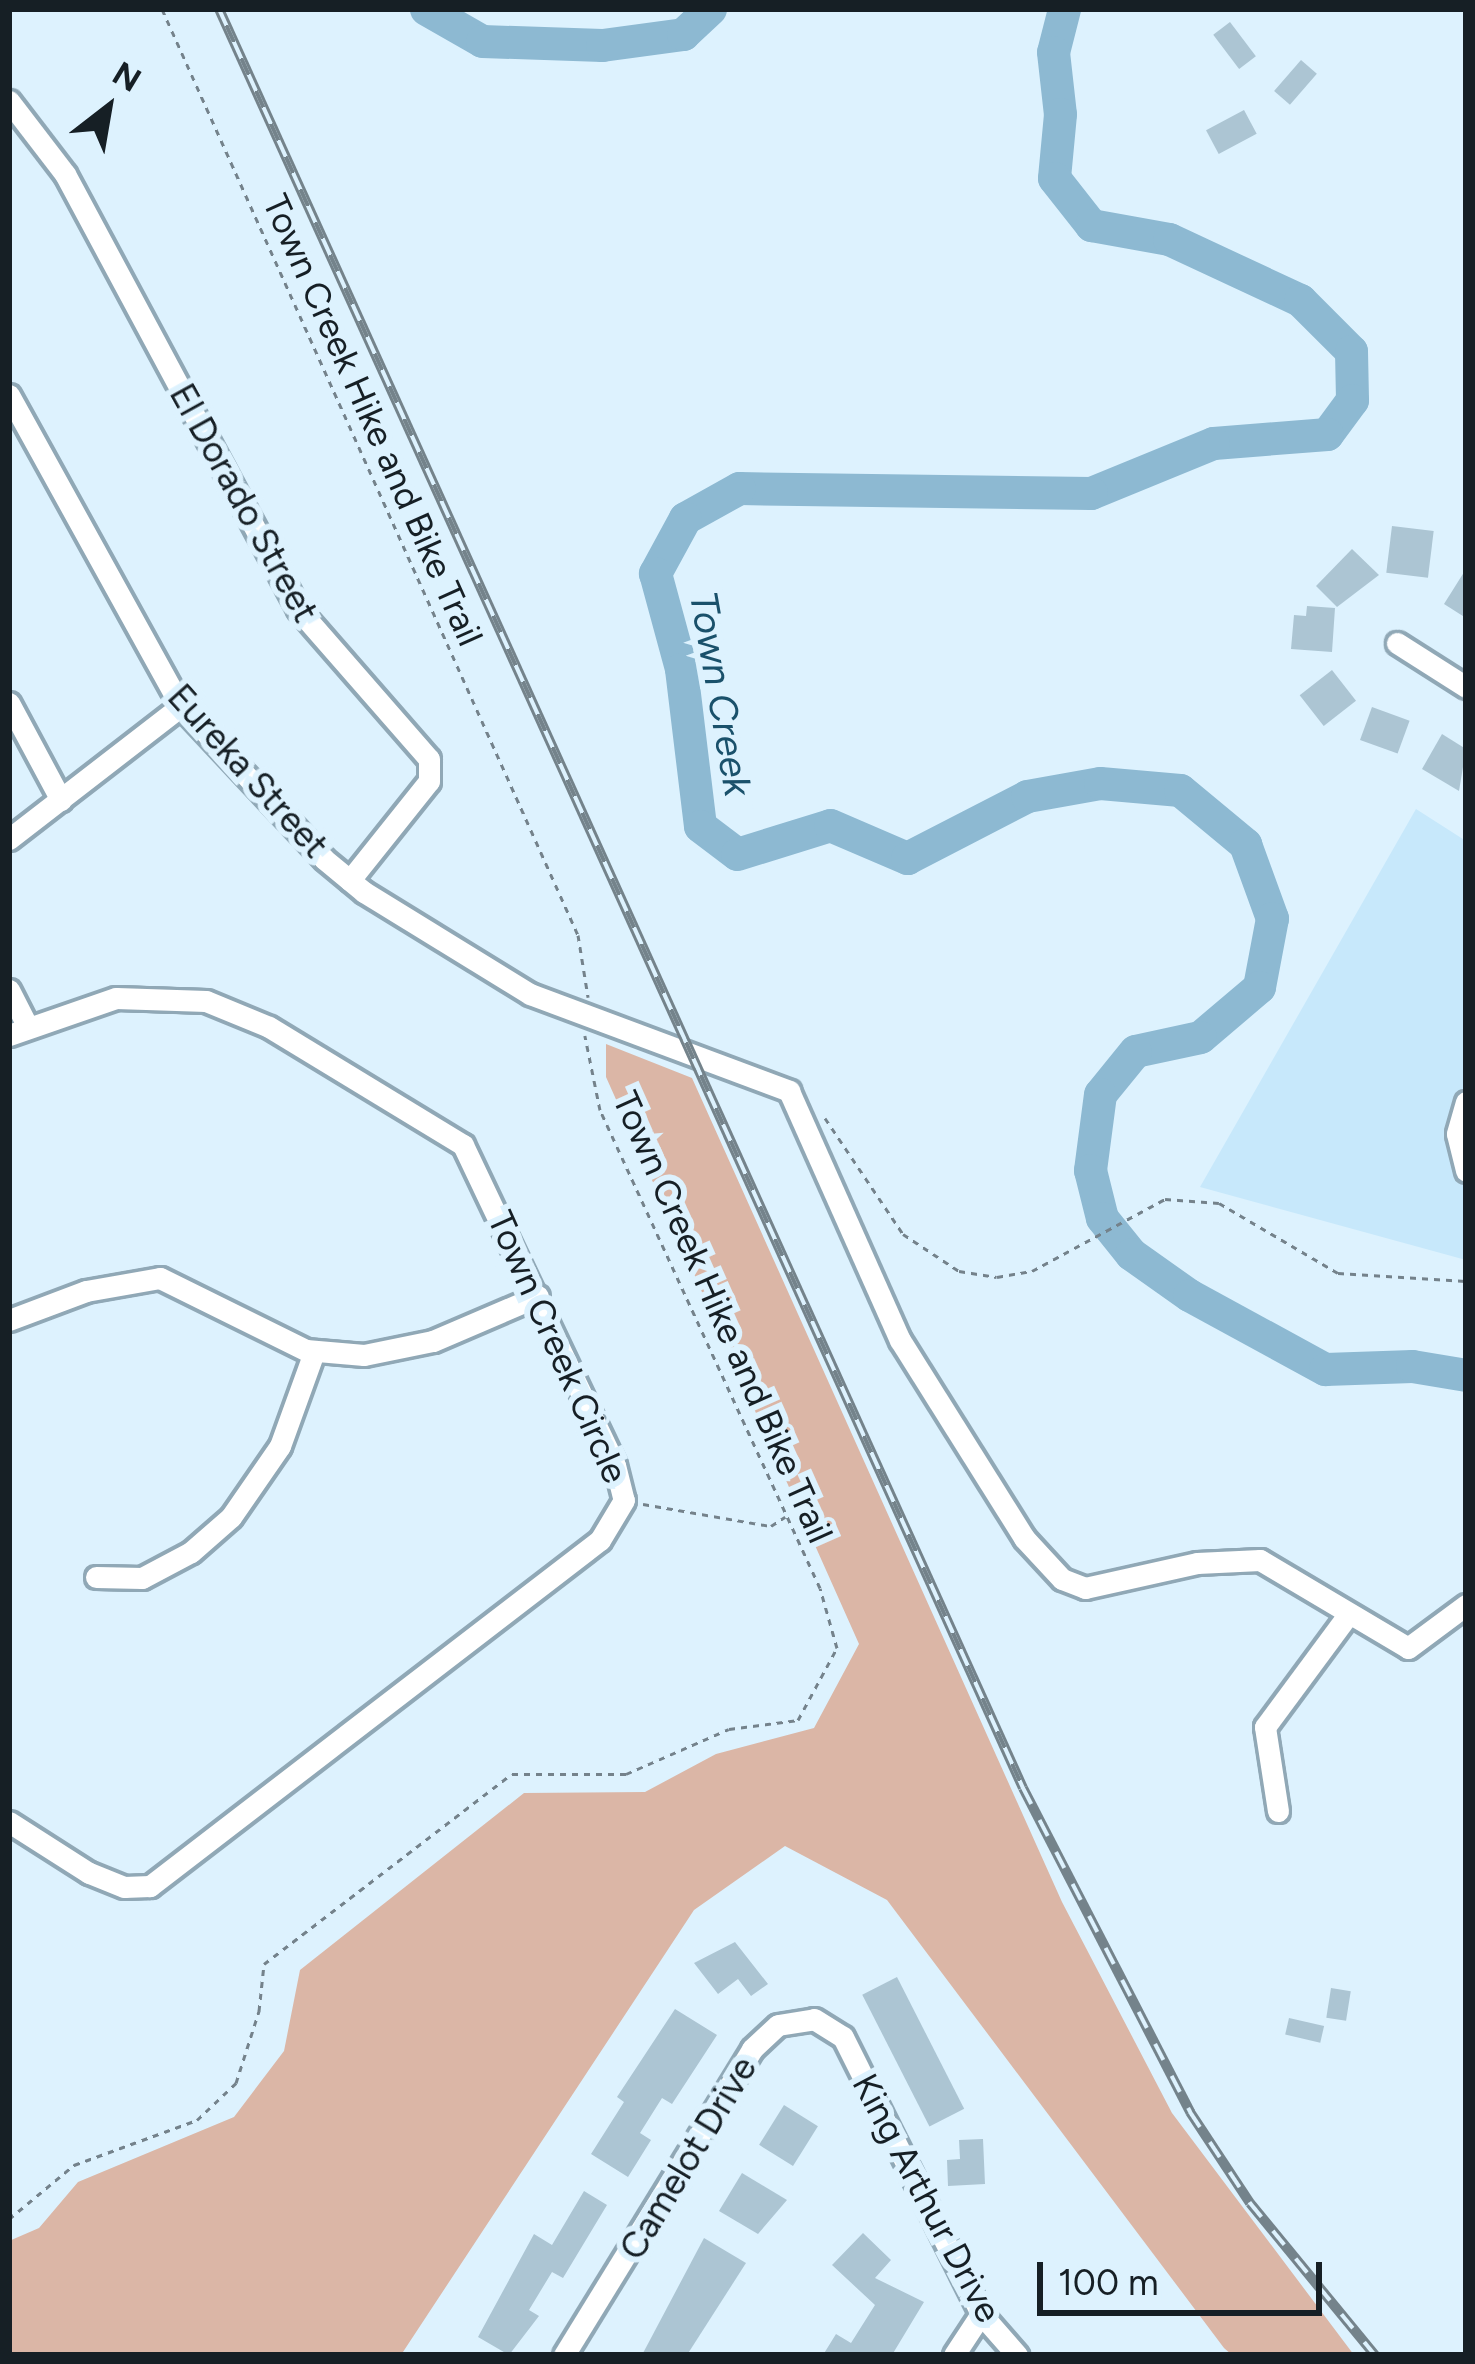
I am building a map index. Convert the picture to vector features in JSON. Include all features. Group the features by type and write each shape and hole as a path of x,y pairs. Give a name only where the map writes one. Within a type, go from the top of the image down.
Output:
{"street":[{"name":"El Dorado Street","path":"9,101 65,174 298,609 428,759 429,781 350,880"},
{"name":"Eureka Street","path":"9,395 181,706 350,880 478,964 586,1016 789,1091 899,1340 1024,1538 1062,1580 1085,1588 1198,1563 1260,1560 1347,1616 1408,1648 1466,1605"},
{"path":"1397,643 1466,687"},
{"path":"9,704 61,800"},
{"path":"9,839 181,706"},
{"path":"9,990 18,1030"},
{"name":"Town Creek Circle","path":"9,1822 89,1873 124,1887 150,1886 600,1540 624,1500 538,1296 463,1145 269,1027 206,1001 146,994 18,1030"},
{"path":"1466,1102 1457,1134 1466,1171"},
{"path":"9,1320 86,1291 160,1278 314,1352 387,1354 538,1296"},
{"path":"96,1577 117,1583 153,1573 231,1517 280,1446 314,1352"},
{"path":"1278,1811 1265,1727 1347,1616"},
{"name":"Camelot Drive","path":"564,2355 752,2049 778,2025 814,2019 843,2037"},
{"name":"King Arthur Drive","path":"843,2037 981,2314 1017,2355"},
{"path":"954,2355 981,2314"}],"path":[{"name":"Town Creek Hike and Bike Trail","path":"9,2219 74,2165 197,2120 236,2083 259,2011 264,1964 512,1774 626,1774 729,1729 798,1720 837,1648 820,1588 600,1110 584,1054 586,1016 578,935 162,9"},
{"path":"820,1112 902,1234 929,1256 997,1277 1033,1271 1165,1198 1220,1203 1338,1273 1466,1281"},
{"path":"624,1500 771,1526 785,1516"}],"shaded area":[{"path":"1416,809 1466,841 1466,1260 1200,1187"},
{"path":"606,1044 692,1078 1062,1902 1172,2113 1354,2355 1232,2355 1224,2348 887,1900 785,1846 694,1910 401,2355 9,2355 9,2241 39,2228 78,2182 234,2117 284,2051 300,1970 524,1793 645,1792 716,1754 814,1728 859,1644 606,1077"}],"building":[{"path":"1230,22 1256,56 1239,69 1213,35"},
{"path":"1301,60 1317,74 1290,105 1274,91"},
{"path":"1244,110 1257,134 1219,154 1206,130"},
{"path":"1392,526 1434,531 1428,578 1386,573"},
{"path":"1352,549 1379,575 1337,607 1316,586"},
{"path":"1466,569 1466,618 1444,604"},
{"path":"1307,606 1335,608 1332,652 1291,649 1294,615 1306,616"},
{"path":"1332,670 1356,701 1324,726 1300,695"},
{"path":"1372,707 1410,721 1398,754 1360,740"},
{"path":"1442,734 1466,749 1459,791 1422,769"},
{"path":"735,1942 768,1984 751,1996 738,1979 718,1994 694,1963"},
{"path":"897,1977 964,2109 929,2127 862,1995"},
{"path":"1331,1988 1351,1991 1346,2021 1326,2018"},
{"path":"675,2009 717,2035 672,2104 662,2098 640,2133 651,2140 628,2177 591,2154 624,2102 617,2097"},
{"path":"1289,2018 1324,2026 1320,2043 1285,2035"},
{"path":"784,2105 818,2126 793,2166 759,2145"},
{"path":"983,2139 985,2184 948,2186 947,2160 960,2159 959,2140"},
{"path":"742,2173 787,2200 758,2234 719,2211"},
{"path":"584,2191 607,2205 563,2278 552,2272 529,2310 539,2316 509,2355 478,2337 534,2234 552,2245"},
{"path":"863,2233 891,2260 875,2278 924,2302 892,2355 823,2355 836,2334 851,2343 875,2305 832,2265"},
{"path":"704,2238 746,2263 687,2355 642,2355"}],"waterway":[{"name":"Town Creek","path":"426,9 482,41 602,45 683,34 710,9"},
{"name":"Town Creek","path":"1064,9 1053,52 1060,114 1054,178 1091,225 1169,239 1300,300 1351,351 1352,400 1327,434 1213,443 1091,493 739,488 685,518 655,573 681,669 700,826 737,854 830,825 907,858 1027,796 1100,783 1180,790 1245,844 1272,918 1259,987 1200,1037 1135,1051 1100,1094 1090,1170 1102,1218 1131,1254 1189,1295 1325,1369 1412,1366 1466,1375"}],"railway":[{"path":"219,9 1023,1788 1190,2112 1250,2203 1375,2355"}]}
